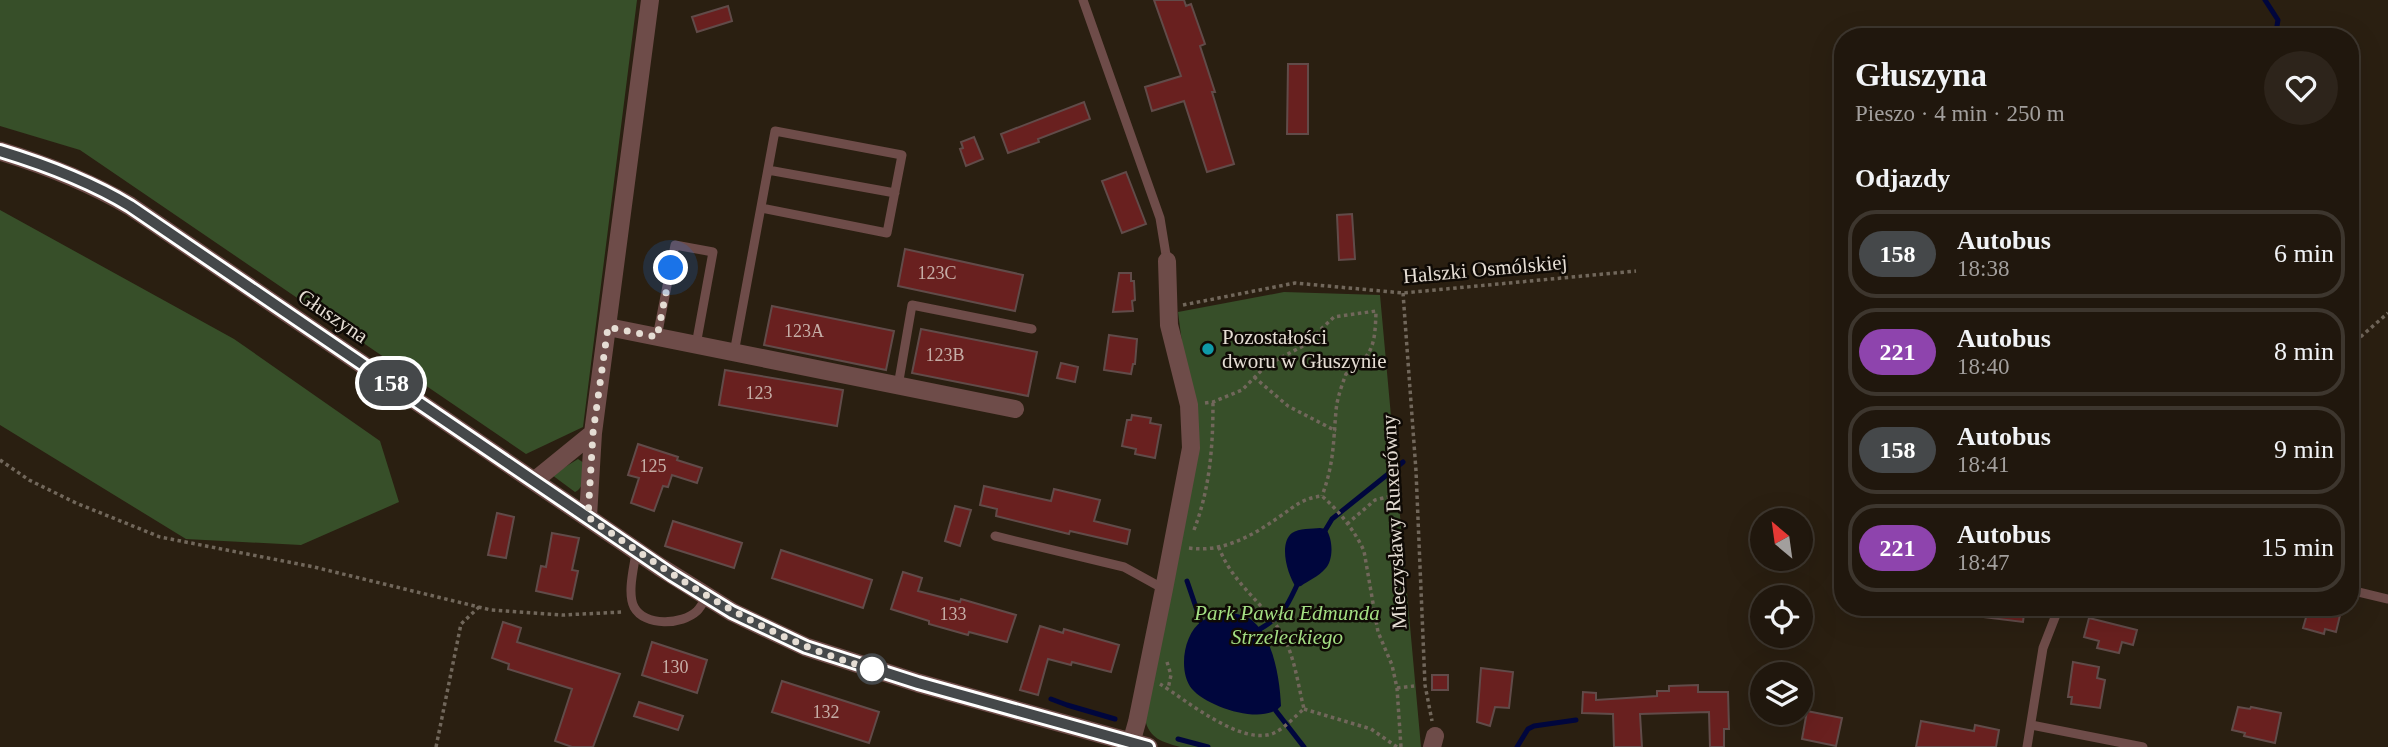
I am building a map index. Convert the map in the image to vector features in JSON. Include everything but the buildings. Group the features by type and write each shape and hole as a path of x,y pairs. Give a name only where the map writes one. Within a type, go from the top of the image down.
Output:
{"street":[{"path":"588,517 593,433 650,0"},
{"name":"Głuszyna","path":"0,151 71,175 130,206 706,597 787,638 859,665 1136,745 1137,722 1164,589 1180,547 1191,448 1189,405 1169,325 1167,261"},
{"path":"608,327 1014,410"},
{"path":"534,481 593,433"}],"lane":[{"path":"1083,0 1160,218 1167,261"},
{"path":"734,353 775,131 902,155 887,233 761,208"},
{"path":"768,170 895,193"},
{"path":"657,337 675,245 713,252 696,345"},
{"path":"898,386 912,304 1032,330"},
{"path":"995,536 1124,567 1164,589"},
{"path":"637,551 632,596 634,607 649,620 685,618 698,610 706,597"},
{"path":"2359,592 2388,599"},
{"path":"2027,747 2043,648 2055,616"},
{"path":"2031,725 2143,747"}],"path":[{"name":"Halszki Osmólskiej","path":"1168,308 1295,283 1403,293 1636,271"},
{"name":"Mieczysławy Ruxerówny","path":"1403,293 1416,471 1425,685 1434,742"},
{"path":"1189,405 1213,402 1242,390 1267,365 1303,345 1334,317 1376,311 1375,342 1362,363 1346,374 1336,408 1330,475 1322,496"},
{"path":"2359,338 2388,313"},
{"path":"1254,377 1288,406 1336,431"},
{"path":"1213,402 1213,443 1206,496 1180,547 1201,550 1219,548 1244,538 1279,517 1299,501 1322,496"},
{"path":"0,460 52,492 160,537 314,567 479,607 563,615 639,611"},
{"path":"1345,522 1375,500 1396,495"},
{"path":"1322,496 1358,539 1364,551 1378,632 1392,665 1397,688 1399,747"},
{"path":"1219,548 1227,567 1269,615 1283,636 1293,661 1304,709"},
{"path":"436,747 461,624 479,607"},
{"path":"1147,675 1219,724 1240,732 1266,736 1281,728 1304,709"},
{"path":"1397,688 1414,686"},
{"path":"1304,709 1371,730 1399,747"}],"green space":[{"path":"0,0 637,0 583,427 526,454 80,150 0,126"},
{"path":"0,210 234,339 380,441 399,502 301,545 186,539 0,425"},
{"name":"Park Pawła Edmunda Strzeleckiego","path":"1284,292 1380,295 1421,747 1180,747 1158,739 1147,726 1145,719 1196,449 1178,312"},
{"path":"578,459 584,463 583,479 581,487 575,492 552,475"}],"shaded area":[{"path":"1326,529 1330,538 1332,549 1328,565 1320,574 1296,587 1286,560 1288,538 1298,530"},
{"path":"1233,613 1249,618 1257,625 1274,658 1281,706 1273,712 1249,714 1222,708 1199,696 1188,682 1184,663 1190,635 1202,621"}],"waterway":[{"path":"2265,0 2278,20 2277,28"},
{"path":"1323,534 1332,519 1403,462"},
{"path":"1187,581 1201,622"},
{"path":"1260,629 1284,610 1298,583"},
{"path":"1051,699 1115,719"},
{"path":"1276,711 1304,747"},
{"path":"1517,747 1528,729 1534,726 1576,720"},
{"path":"1178,739 1208,747"}],"bus line":[{"name":"158","path":"0,151 71,175 130,206 672,575 732,612 806,647 872,669 1148,747"}],"place":[{"name":"Pozostałości dworu w Głuszynie","path":"1208,349"}],"route":[{"path":"671,268 657,337 608,327 593,433 588,517 672,575 732,612 806,647 872,669"}]}
